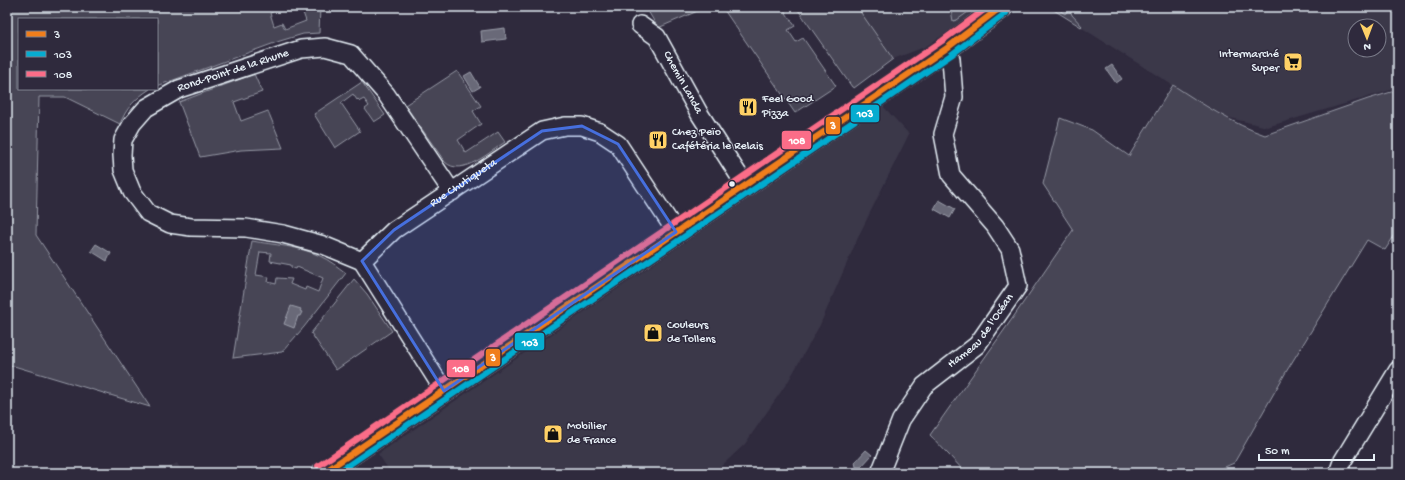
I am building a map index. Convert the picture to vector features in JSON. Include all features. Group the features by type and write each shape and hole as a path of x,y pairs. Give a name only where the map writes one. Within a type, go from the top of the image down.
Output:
{"main road":[{"path":"323,473 947,48 1001,7"}],"street":[{"name":"Chemin Landa","path":"640,25 657,37 699,114 746,186"},
{"name":"Rond-Point de la Rhune","path":"362,261 322,244 283,234 246,228 191,228 170,224 148,214 132,192 123,170 123,140 132,124 146,108 178,89 301,49 325,47 351,54 386,94 452,192"},
{"name":"Hameau de l'Océan","path":"880,473 901,420 924,386 977,345 1018,286 1010,249 995,226 951,174 943,134 954,97 951,59 947,48"},
{"name":"Rue Chutiqueta","path":"362,261 394,230 542,131 565,126 582,126 600,132 618,144 676,232"},
{"path":"362,261 444,391"},
{"path":"1338,473 1342,462 1398,370"}],"highlighted area":[{"path":"582,126 618,144 676,232 444,391 362,261 394,230 542,131"}],"shaded area":[{"path":"7,7 286,7 270,13 274,26 282,23 285,29 306,21 301,7 320,7 319,33 303,34 280,41 158,86 158,18 18,18 18,90 149,90 132,104 125,113 120,124 65,97 39,97 36,235 150,407 14,366 7,367"},
{"path":"613,7 707,7 658,28 648,11 626,11"},
{"path":"722,7 782,7 795,26 788,30 796,42 803,38 836,86 795,113"},
{"path":"796,7 857,7 893,59 854,88 852,87"},
{"path":"857,7 1031,7 893,59"},
{"path":"955,7 975,7 957,20 953,21 951,10"},
{"name":"Intermarché Super","path":"1049,7 1398,7 1398,88 1267,127 1226,117 1191,97"},
{"path":"1049,7 1059,7 1058,9 1065,14 1068,10 1064,7 1069,7 1072,15 1082,26 1081,27"},
{"path":"457,71 481,106 473,111 481,124 458,140 466,153 498,132 505,142 484,157 459,167 452,166 445,162 405,105"},
{"path":"254,74 262,92 234,102 241,121 268,111 283,148 241,150 200,157 179,102"},
{"path":"362,82 385,115 374,122 365,109 369,106 364,99 360,101 358,99 357,100 353,94 341,103 360,131 335,148 314,114"},
{"path":"1173,85 1230,120 1265,135 1398,90 1398,230 1385,250 1367,240 1286,372 1234,463 1211,473 966,473 930,435 1073,230 1043,184 1060,118 1092,130 1129,156"},
{"path":"883,106 909,134 860,233 820,325 789,380 745,444 714,473 391,473 378,454"},
{"path":"252,241 295,248 312,253 327,260 346,273 304,327 282,352 233,358","holes":["260,252 271,253 270,261 291,265 291,267 296,269 297,267 323,278 318,292 306,287 305,290 290,284 292,279 277,278 276,284 268,282 269,277 256,275"]},
{"path":"354,279 367,294 392,331 336,370 311,333"},
{"path":"177,463 183,473 159,473"}],"water":[{"path":"505,28 506,39 482,42 481,31"},
{"path":"1112,65 1122,79 1116,83 1106,69"},
{"path":"471,72 480,87 473,91 464,76"},
{"path":"939,200 955,209 950,218 934,209"},
{"path":"96,244 111,253 107,261 91,251"},
{"path":"291,306 301,309 300,311 302,312 300,316 298,316 294,328 284,324"},
{"path":"866,450 872,455 861,467 856,467 855,462"}],"transit line":[{"name":"108","path":"318,466 942,41 988,7"},
{"name":"3","path":"323,473 947,48 1001,7"},
{"name":"103","path":"337,473 951,55 1006,13"}],"place":[{"name":"Intermarché Super","path":"1293,62"},
{"name":"Feel Good Pizza","path":"748,107"},
{"name":"Chez Peïo Cafétéria le Relais","path":"658,140"},
{"name":"Couleurs de Tollens","path":"653,333"},
{"name":"Mobilier de France","path":"553,434"}]}
